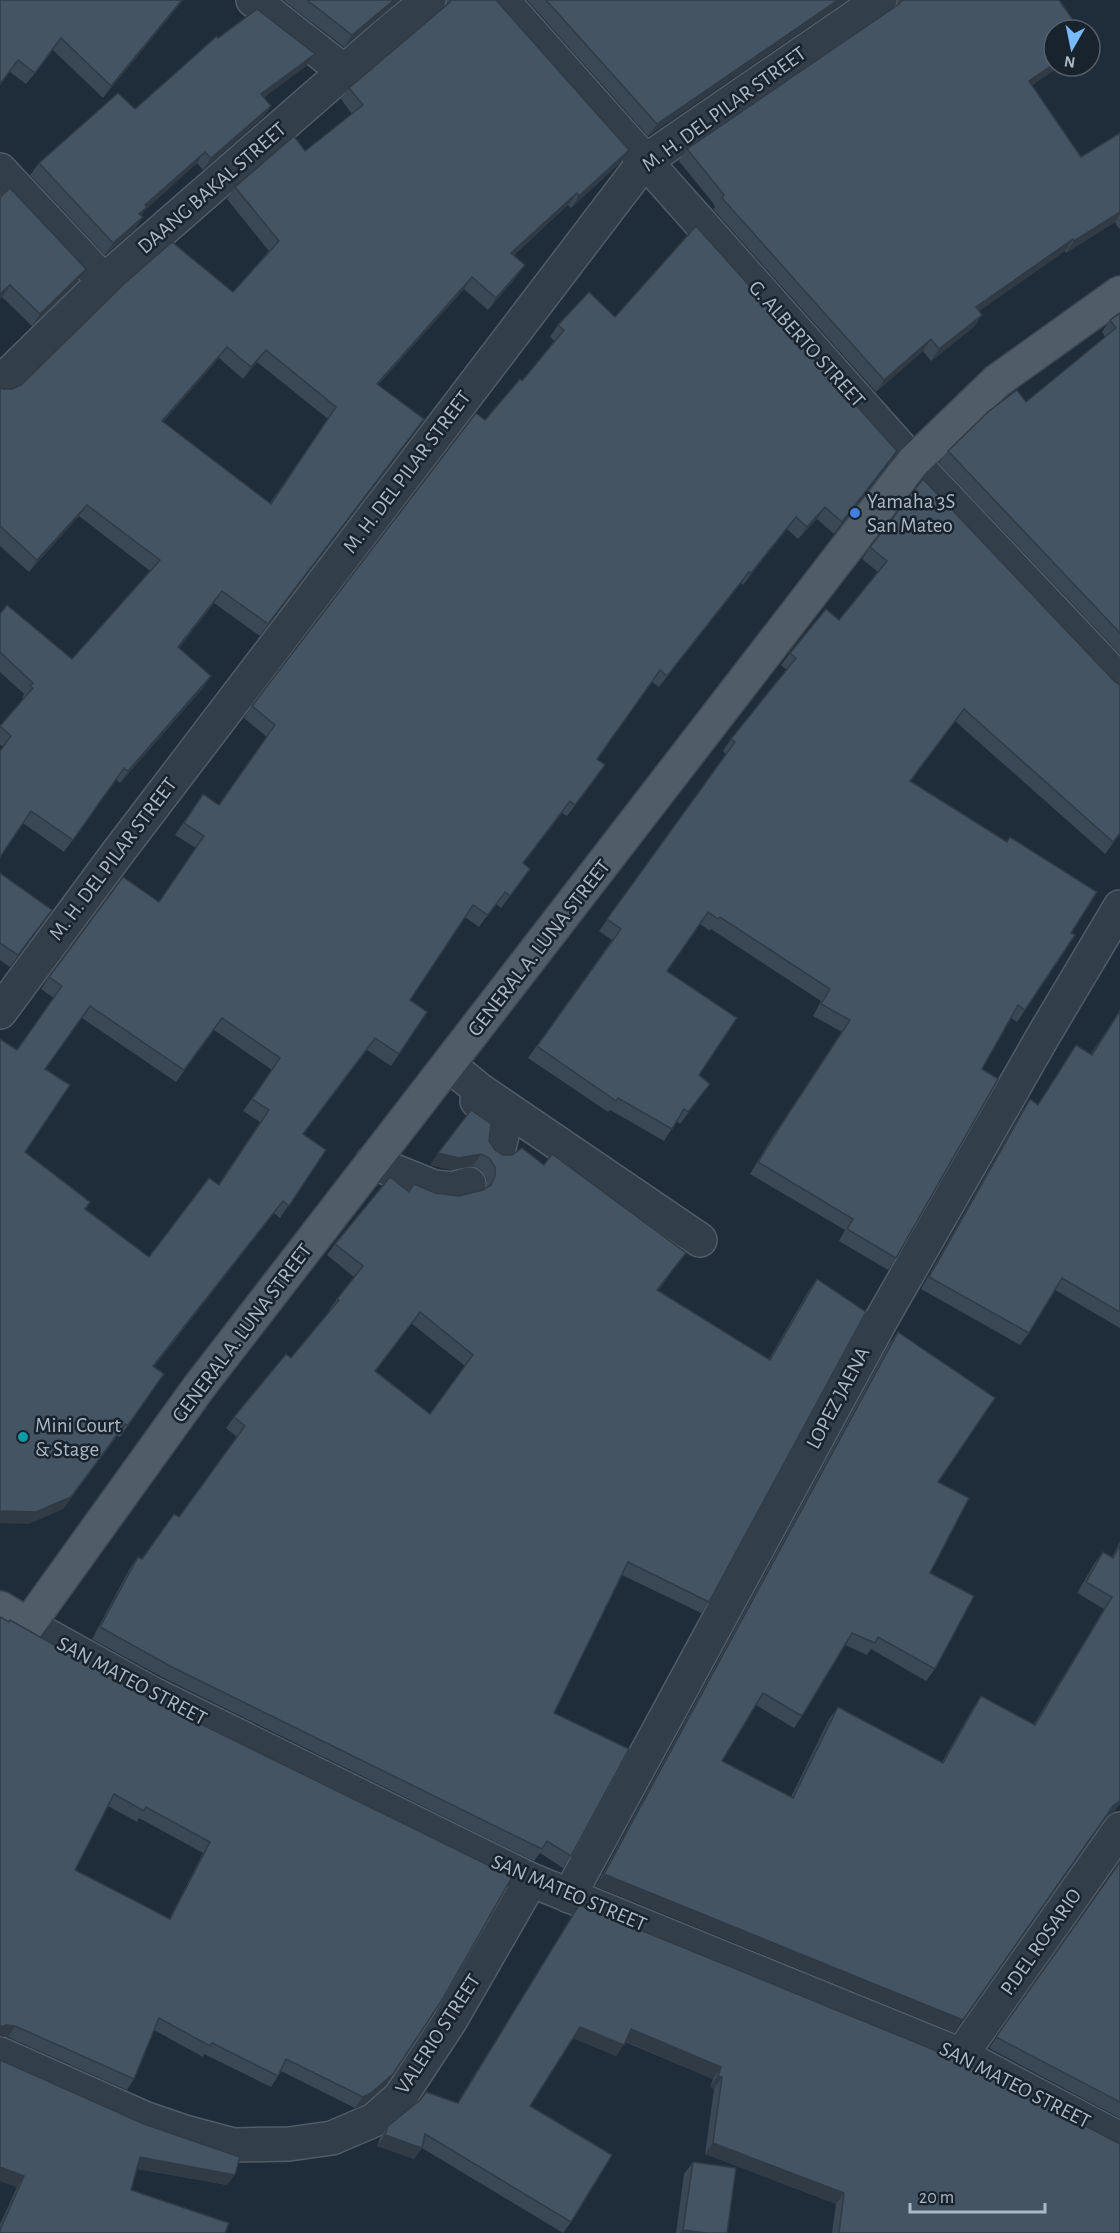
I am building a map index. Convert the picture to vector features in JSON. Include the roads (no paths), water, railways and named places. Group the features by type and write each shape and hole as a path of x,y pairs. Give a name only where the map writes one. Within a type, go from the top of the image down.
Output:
{"main road":[{"name":"GENERAL A. LUNA STREET","path":"28,1625 199,1387 913,462 997,381 1120,293"},
{"path":"0,1608 28,1625"}],"street":[{"path":"253,0 345,72"},
{"name":"DAANG BAKAL STREET","path":"3,377 104,281 429,0"},
{"name":"G. ALBERTO STREET","path":"502,0 913,462 1120,681"},
{"name":"M. H. DEL PILAR STREET","path":"0,1012 116,855 644,162 880,0"},
{"path":"0,170 104,281"},
{"name":"LOPEZ JAENA","path":"570,1896 880,1322 1042,1038 1120,907"},
{"path":"446,1069 489,1111 503,1131 500,1148"},
{"path":"446,1069 700,1240"},
{"path":"372,1162 435,1187 453,1189 469,1184"},
{"name":"SAN MATEO STREET","path":"28,1625 153,1694 531,1880 961,2055 1120,2139"},
{"name":"P.DEL ROSARIO","path":"961,2055 1120,1829"},
{"name":"VALERIO STREET","path":"0,2054 144,2118 221,2142 233,2145 289,2144 332,2138 374,2120 400,2097 450,2021 531,1880"}],"place":[{"name":"Yamaha 3S San Mateo","path":"855,513"},
{"name":"Mini Court & Stage","path":"23,1437"}]}
